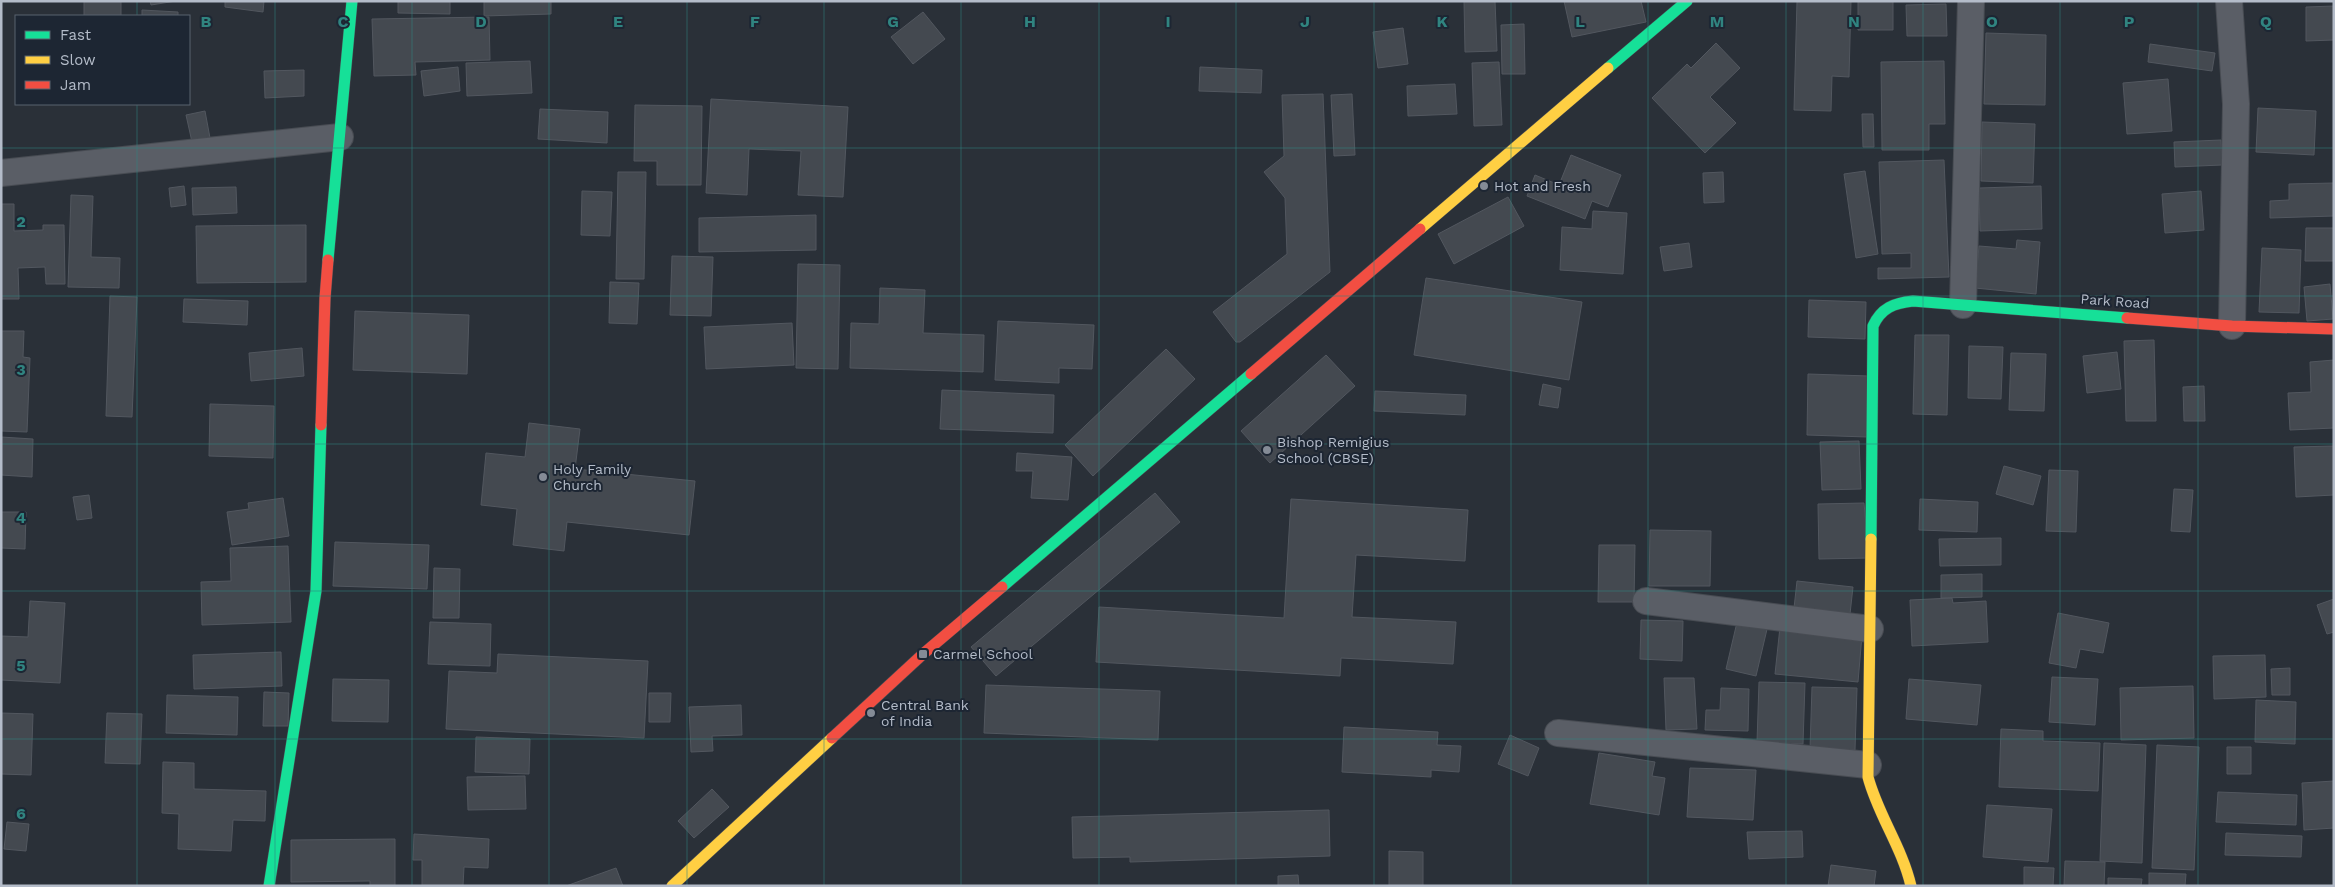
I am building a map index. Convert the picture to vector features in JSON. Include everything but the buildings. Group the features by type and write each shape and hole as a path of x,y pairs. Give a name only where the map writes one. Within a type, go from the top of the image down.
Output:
{"street":[{"path":"269,886 316,591 325,298 352,1"},
{"path":"672,886 923,654 1687,1"},
{"path":"1963,305 1972,1"},
{"path":"2229,1 2236,104 2232,326"},
{"path":"1,173 340,137"},
{"name":"Park Road","path":"1870,629 1873,326 1877,316 1894,303 1913,300 2232,326 2334,329"},
{"path":"1646,601 1870,629 1868,765 1871,795 1904,863 1911,886"},
{"path":"1558,733 1868,765"}],"traffic: fast":[{"path":"328,260 352,1"},
{"path":"1608,68 1687,1"},
{"path":"1871,539 1873,326 1884,311 1894,305 1913,301 2127,318"},
{"path":"1002,587 1251,374"},
{"path":"269,886 316,591 321,425"}],"traffic: slow":[{"path":"1420,229 1608,68"},
{"path":"1871,539 1868,777 1872,791 1902,858 1911,886"},
{"path":"672,886 832,738"}],"traffic: jam":[{"path":"1251,374 1420,229"},
{"path":"321,425 328,260"},
{"path":"2127,318 2232,326 2334,329"},
{"path":"832,738 923,654 1002,587"}],"place":[{"name":"Hot and Fresh","path":"1484,186"},
{"name":"Bishop Remigius School (CBSE)","path":"1267,450"},
{"name":"Holy Family Church","path":"543,477"},
{"name":"Carmel School","path":"923,654"},
{"name":"Central Bank of India","path":"871,713"}]}
